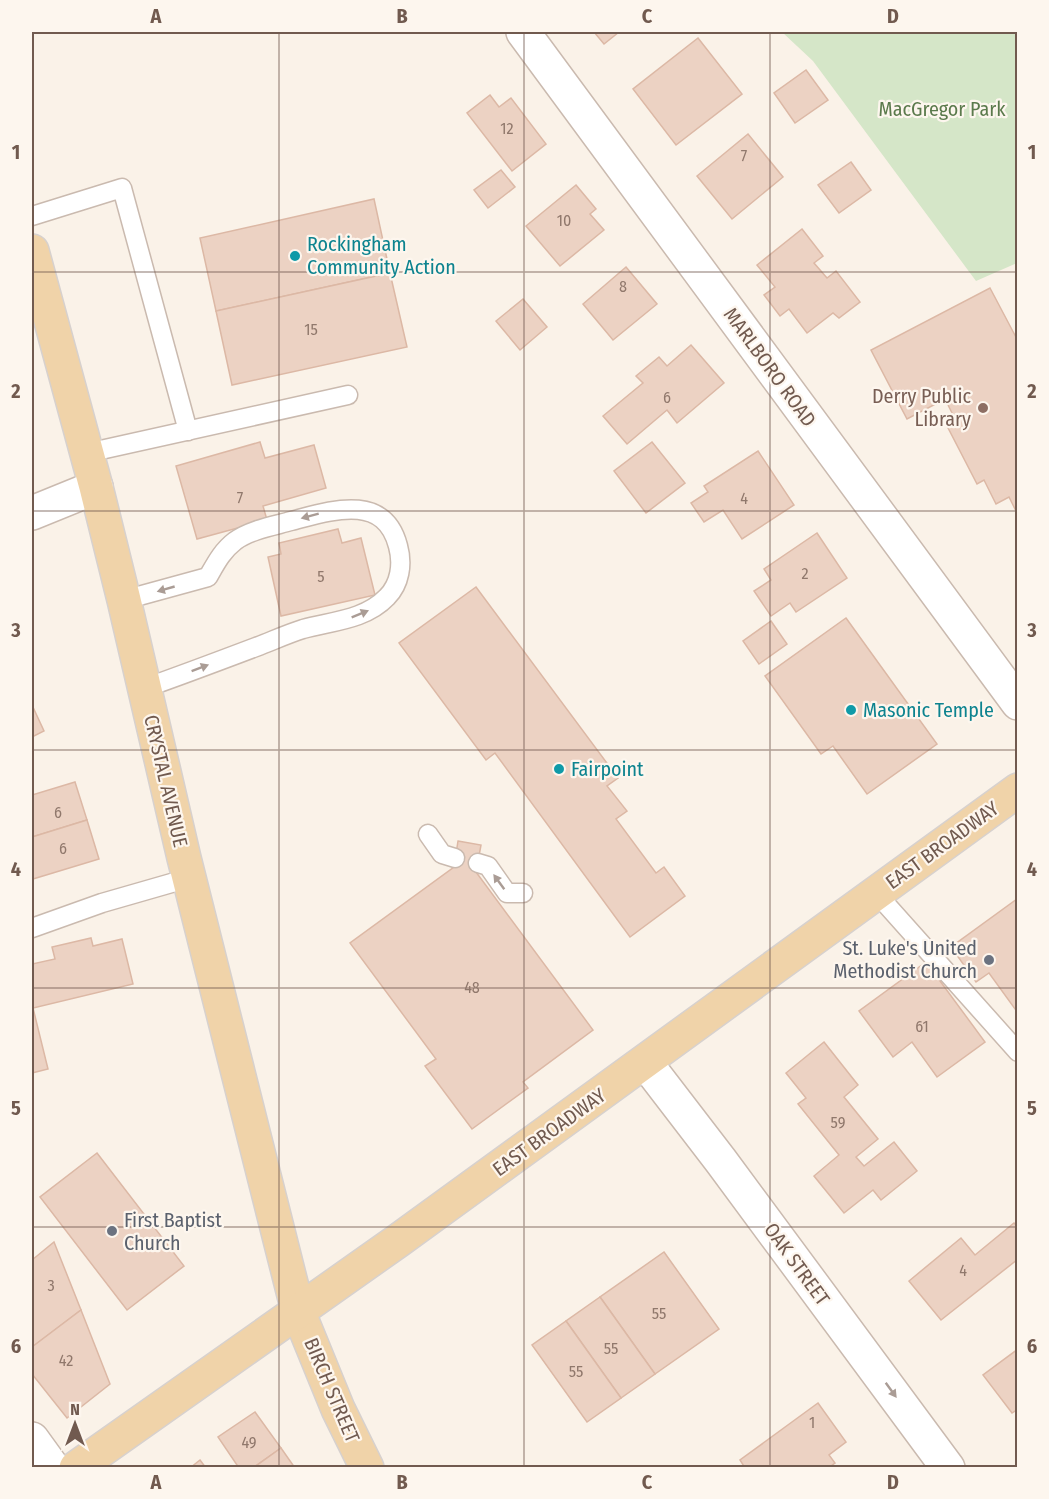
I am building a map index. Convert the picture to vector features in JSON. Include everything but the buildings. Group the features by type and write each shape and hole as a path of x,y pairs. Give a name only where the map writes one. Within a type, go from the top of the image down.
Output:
{"main road":[{"name":"CRYSTAL AVENUE","path":"32,252 96,487 189,878 298,1311"},
{"name":"EAST BROADWAY","path":"76,1467 438,1212 1017,790"},
{"name":"BIRCH STREET","path":"298,1311 334,1400 367,1467"}],"street":[{"name":"MARLBORO ROAD","path":"523,32 1017,703"},
{"path":"32,513 96,487"},
{"name":"OAK STREET","path":"645,1062 948,1467"},
{"path":"32,1439 53,1467"}],"lane":[{"path":"32,216 122,188 188,431"},
{"path":"87,453 348,395"},
{"path":"124,600 208,577 221,554 237,540 259,530 333,510 358,509 377,514 390,526 399,547 401,567 398,582 388,597 373,609 348,619 303,629 145,688"},
{"path":"428,834 442,854 455,858"},
{"path":"478,863 488,866 507,893 523,893"},
{"path":"32,928 102,903 189,878"},
{"path":"876,893 1017,1052"}],"green space":[{"name":"MacGregor Park","path":"782,32 1017,32 1017,263 976,281 813,61"}],"place":[{"name":"Rockingham Community Action","path":"295,256"},
{"name":"Derry Public Library","path":"983,408"},
{"name":"Masonic Temple","path":"851,710"},
{"name":"Fairpoint","path":"559,769"},
{"name":"St. Luke's United Methodist Church","path":"989,960"},
{"name":"First Baptist Church","path":"112,1231"}]}
